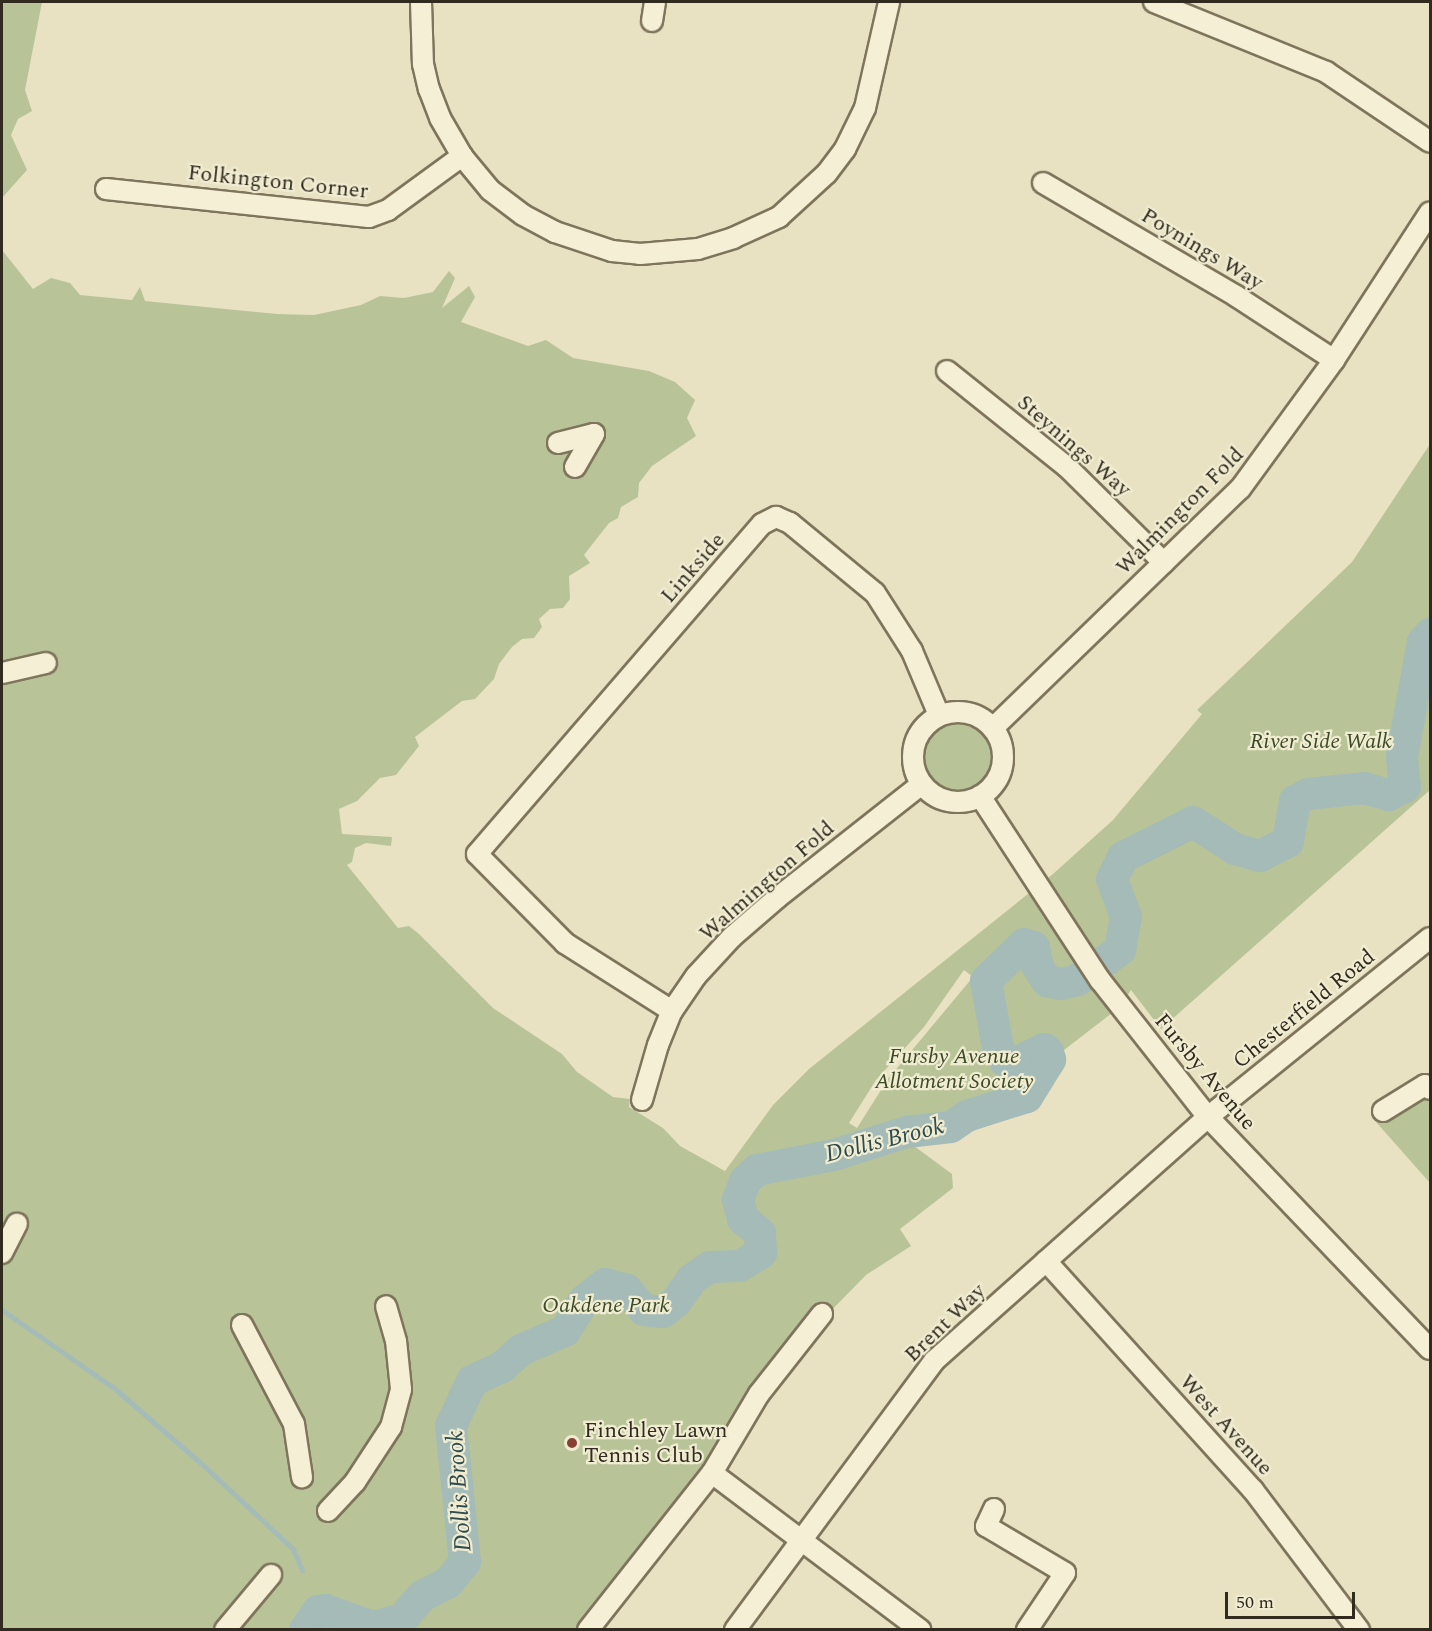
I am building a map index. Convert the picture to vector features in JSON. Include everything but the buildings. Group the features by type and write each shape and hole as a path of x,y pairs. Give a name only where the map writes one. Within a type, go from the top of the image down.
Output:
{"street":[{"path":"421,2 423,64 429,89 440,118 462,156 490,190 523,215 582,243 612,251 661,254 698,249 733,238 779,217 827,173 845,149 871,90 889,2"},
{"path":"1154,2 1326,72 1431,142"},
{"name":"Folkington Corner","path":"106,189 369,217 388,210 462,156"},
{"name":"Poynings Way","path":"1043,183 1236,296 1334,360"},
{"name":"Walmington Fold","path":"993,728 1240,489 1334,360 1431,212"},
{"name":"Steynings Way","path":"947,371 1067,467 1164,563"},
{"path":"558,443 594,434 575,467"},
{"name":"Linkside","path":"672,1011 565,943 469,855 762,524 776,517 790,523 875,593 912,651 939,716"},
{"path":"2,673 46,663"},
{"path":"968,712 993,728 1000,739 1003,765 991,788 980,796 955,802 942,800 922,784 912,759 914,746 923,728 939,716 968,712"},
{"name":"Walmington Fold","path":"642,1100 658,1045 672,1011 696,976 732,937 922,784"},
{"name":"Fursby Avenue","path":"980,796 1100,980 1208,1117 1431,1349"},
{"name":"Chesterfield Road","path":"1208,1117 1431,938"},
{"path":"1383,1111 1425,1085 1431,1089"},
{"name":"Brent Way","path":"735,1629 804,1540 934,1361 1208,1117"},
{"path":"2,1253 17,1224"},
{"name":"West Avenue","path":"1046,1261 1252,1490 1359,1629"},
{"path":"328,1511 355,1482 391,1427 400,1389 396,1341 386,1306"},
{"path":"588,1629 712,1473 759,1394 822,1314"},
{"path":"242,1324 294,1424 302,1477"},
{"path":"712,1473 920,1629"},
{"path":"994,1509 986,1526 1065,1574 1026,1629"},
{"path":"225,1629 271,1575"}],"green space":[{"path":"2,2 42,2 25,90 32,111 18,119 11,135 27,170 2,198"},
{"path":"2,250 33,289 51,278 70,283 80,295 132,300 140,287 145,301 277,314 314,315 361,305 380,296 404,298 433,292 449,271 455,278 442,308 469,286 475,297 461,322 528,346 546,340 573,358 649,371 675,382 695,400 687,418 696,436 652,466 639,483 638,497 621,507 618,518 609,523 584,555 590,563 569,576 570,599 563,608 550,609 539,619 542,627 534,638 522,639 512,647 499,664 494,679 475,699 462,701 415,737 419,746 396,775 380,778 357,801 339,809 342,834 392,837 391,846 366,843 355,848 352,862 347,865 398,928 409,926 419,934 493,1008 562,1054 577,1072 613,1097 630,1099 629,1107 663,1128 680,1146 725,1171 773,1105 809,1069 1053,874 1113,820 1202,714 1197,710 1352,562 1430,444 1430,790 1161,1029 1131,990 1124,1001 1097,992 1112,1013 1055,1057 1054,1069 1042,1080 1031,1105 1004,1107 973,1122 970,1118 954,1131 917,1135 913,1140 914,1146 952,1174 953,1188 900,1229 911,1246 866,1275 820,1322 585,1629 2,1629","holes":["964,970 973,977 888,1079 857,1128 849,1123 876,1080 924,1027"]},
{"path":"958,722 971,725 982,732 989,743 992,756 989,769 982,780 971,787 958,790 945,787 934,780 927,769 924,756 927,743 934,732 945,725"},
{"path":"1430,1077 1430,1183 1376,1122"}],"waterway":[{"name":"Dollis Brook","path":"305,1630 318,1611 326,1610 373,1627 402,1619 422,1596 448,1583 465,1562 451,1426 472,1381 502,1367 521,1350 565,1331 584,1301 605,1284 627,1290 644,1310 663,1312 676,1302 692,1279 710,1267 740,1266 761,1253 760,1233 743,1219 738,1200 745,1181 757,1170 834,1155 907,1132 951,1127 967,1116 1027,1097 1050,1060 1048,1052 1044,1049 1015,1063 1005,1061 998,1048 986,981 1024,944 1034,947 1038,967 1047,981 1061,984 1078,980 1120,950 1126,917 1112,879 1123,857 1193,822 1235,849 1260,856 1288,842 1295,801 1308,794 1364,788 1389,795 1405,787 1402,757 1423,642 1430,634"},
{"path":"2,1310 114,1388 203,1465 293,1549 302,1570"}],"place":[{"name":"Finchley Lawn Tennis Club","path":"572,1443"}],"park label":[{"name":"River Side Walk","path":"1321,742"},
{"name":"Fursby Avenue Allotment Society","path":"954,1068"},
{"name":"Oakdene Park","path":"606,1306"}]}
